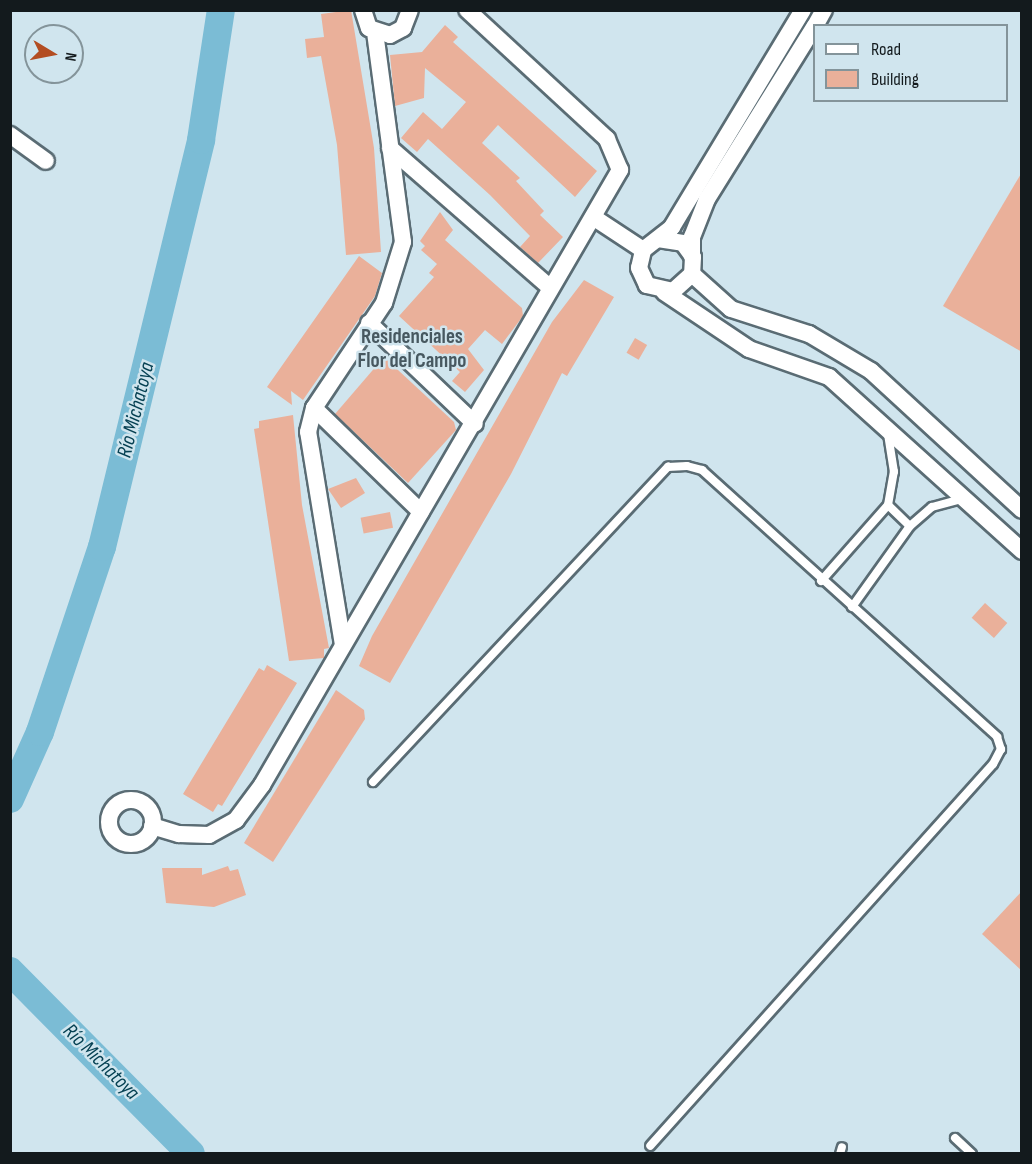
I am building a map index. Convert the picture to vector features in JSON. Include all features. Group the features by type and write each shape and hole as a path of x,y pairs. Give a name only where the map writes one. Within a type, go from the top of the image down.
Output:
{"street":[{"path":"343,645 314,488 308,432 314,408 369,324 397,273 404,242 375,32 363,10"},
{"path":"375,32 397,33 410,10"},
{"path":"152,826 178,834 209,835 236,820 262,784 475,424 549,286 620,170 619,156 607,139 467,10"},
{"path":"803,10 672,227 643,250 642,277 749,349 829,377 1022,552"},
{"path":"816,24 824,10"},
{"path":"664,292 681,288 692,265 692,237 707,199 813,29"},
{"path":"10,135 46,161"},
{"path":"390,148 549,286"},
{"path":"593,217 643,250"},
{"path":"658,238 683,243 692,265 731,309 809,334 849,355 1022,510"},
{"path":"369,324 475,424"},
{"path":"314,408 421,512"}],"lane":[{"path":"821,581 888,506 894,472 887,430"},
{"path":"373,782 668,467 702,470 821,581 997,737 1001,749 993,764 650,1146"},
{"path":"852,607 910,526 932,507 961,499"},
{"path":"888,506 910,526"},
{"path":"955,1138 972,1154"}],"building":[{"path":"351,10 374,148 381,252 346,255 337,145 321,56 307,58 305,39 324,37 321,14"},
{"path":"445,25 458,37 453,42 597,171 575,197 498,125 482,143 520,178 516,181 544,211 540,215 563,237 538,263 520,247 530,236 490,195 428,139 417,152 401,138 423,112 442,129 466,102 425,68 424,98 395,106 390,55 422,52"},
{"path":"1022,172 1022,352 943,306"},
{"path":"440,212 453,230 445,240 522,308 523,316 502,344 485,330 468,349 484,370 465,392 452,381 460,372 399,316 434,277 429,273 437,264 421,250 425,246 420,241"},
{"path":"359,256 382,273 375,296 303,400 291,391 292,405 267,387"},
{"path":"584,280 614,297 567,376 562,373 511,474 390,683 359,666 372,636 552,322"},
{"path":"635,338 647,345 639,360 626,353"},
{"path":"384,357 454,422 456,430 408,483 335,414"},
{"path":"293,415 302,505 329,648 324,649 324,658 289,661 254,429 259,428 259,421"},
{"path":"356,478 365,493 341,508 328,489"},
{"path":"390,512 393,528 364,533 361,518"},
{"path":"985,603 1007,623 994,638 972,618"},
{"path":"267,665 297,683 222,806 218,804 213,812 183,794 259,668 264,671"},
{"path":"336,690 364,710 365,719 273,862 244,843"},
{"path":"228,866 230,871 238,869 246,895 214,907 166,903 162,868 202,868 202,875"},
{"path":"1022,891 1022,971 982,934"}],"waterway":[{"name":"Río Michatoya","path":"10,799 40,732 102,547 201,140 221,10"},
{"name":"Río Michatoya","path":"10,971 191,1154"}],"district":[{"name":"Residenciales Flor del Campo","path":"412,349"}]}
